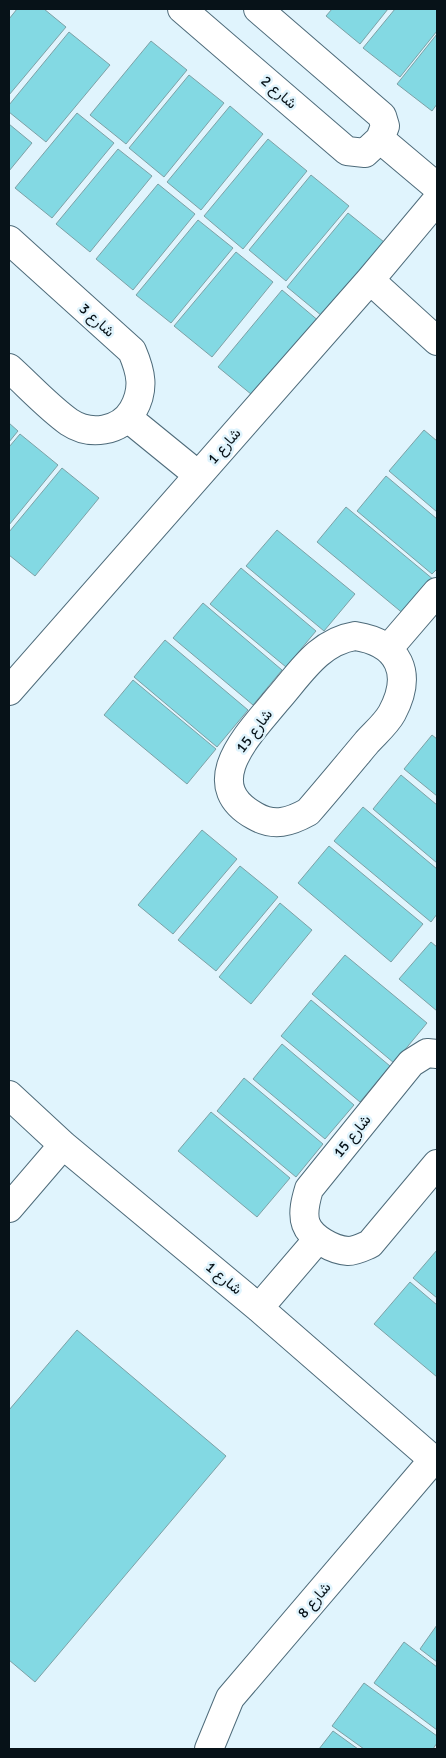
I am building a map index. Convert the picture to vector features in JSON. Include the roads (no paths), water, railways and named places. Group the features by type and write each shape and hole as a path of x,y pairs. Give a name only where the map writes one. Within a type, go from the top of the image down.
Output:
{"street":[{"name":"شارع 2","path":"182,9 348,151 365,153 380,139"},
{"path":"258,9 382,116 385,126 380,139 437,187"},
{"name":"شارع 1","path":"9,691 370,280 437,200"},
{"name":"شارع 3","path":"9,240 132,352 139,368 142,386 138,402 128,418"},
{"path":"370,280 437,341"},
{"path":"9,368 70,422 88,430 102,430 116,426 128,418 198,475"},
{"path":"388,649 437,592"},
{"name":"شارع 15","path":"355,636 373,639 388,649 398,661 403,676 401,691 391,714 308,812 293,820 280,823 264,821 247,812 234,799 229,784 231,767 238,747 316,654 338,639 355,636"},
{"name":"شارع 15","path":"318,1239 306,1224 305,1205 309,1189 411,1063 428,1053 437,1054"},
{"name":"شارع 1","path":"9,1095 63,1145 260,1308 435,1462"},
{"path":"9,1208 63,1145"},
{"path":"260,1308 318,1239 348,1251 370,1244 437,1164"},
{"name":"شارع 8","path":"209,1749 230,1698 435,1462"}]}
